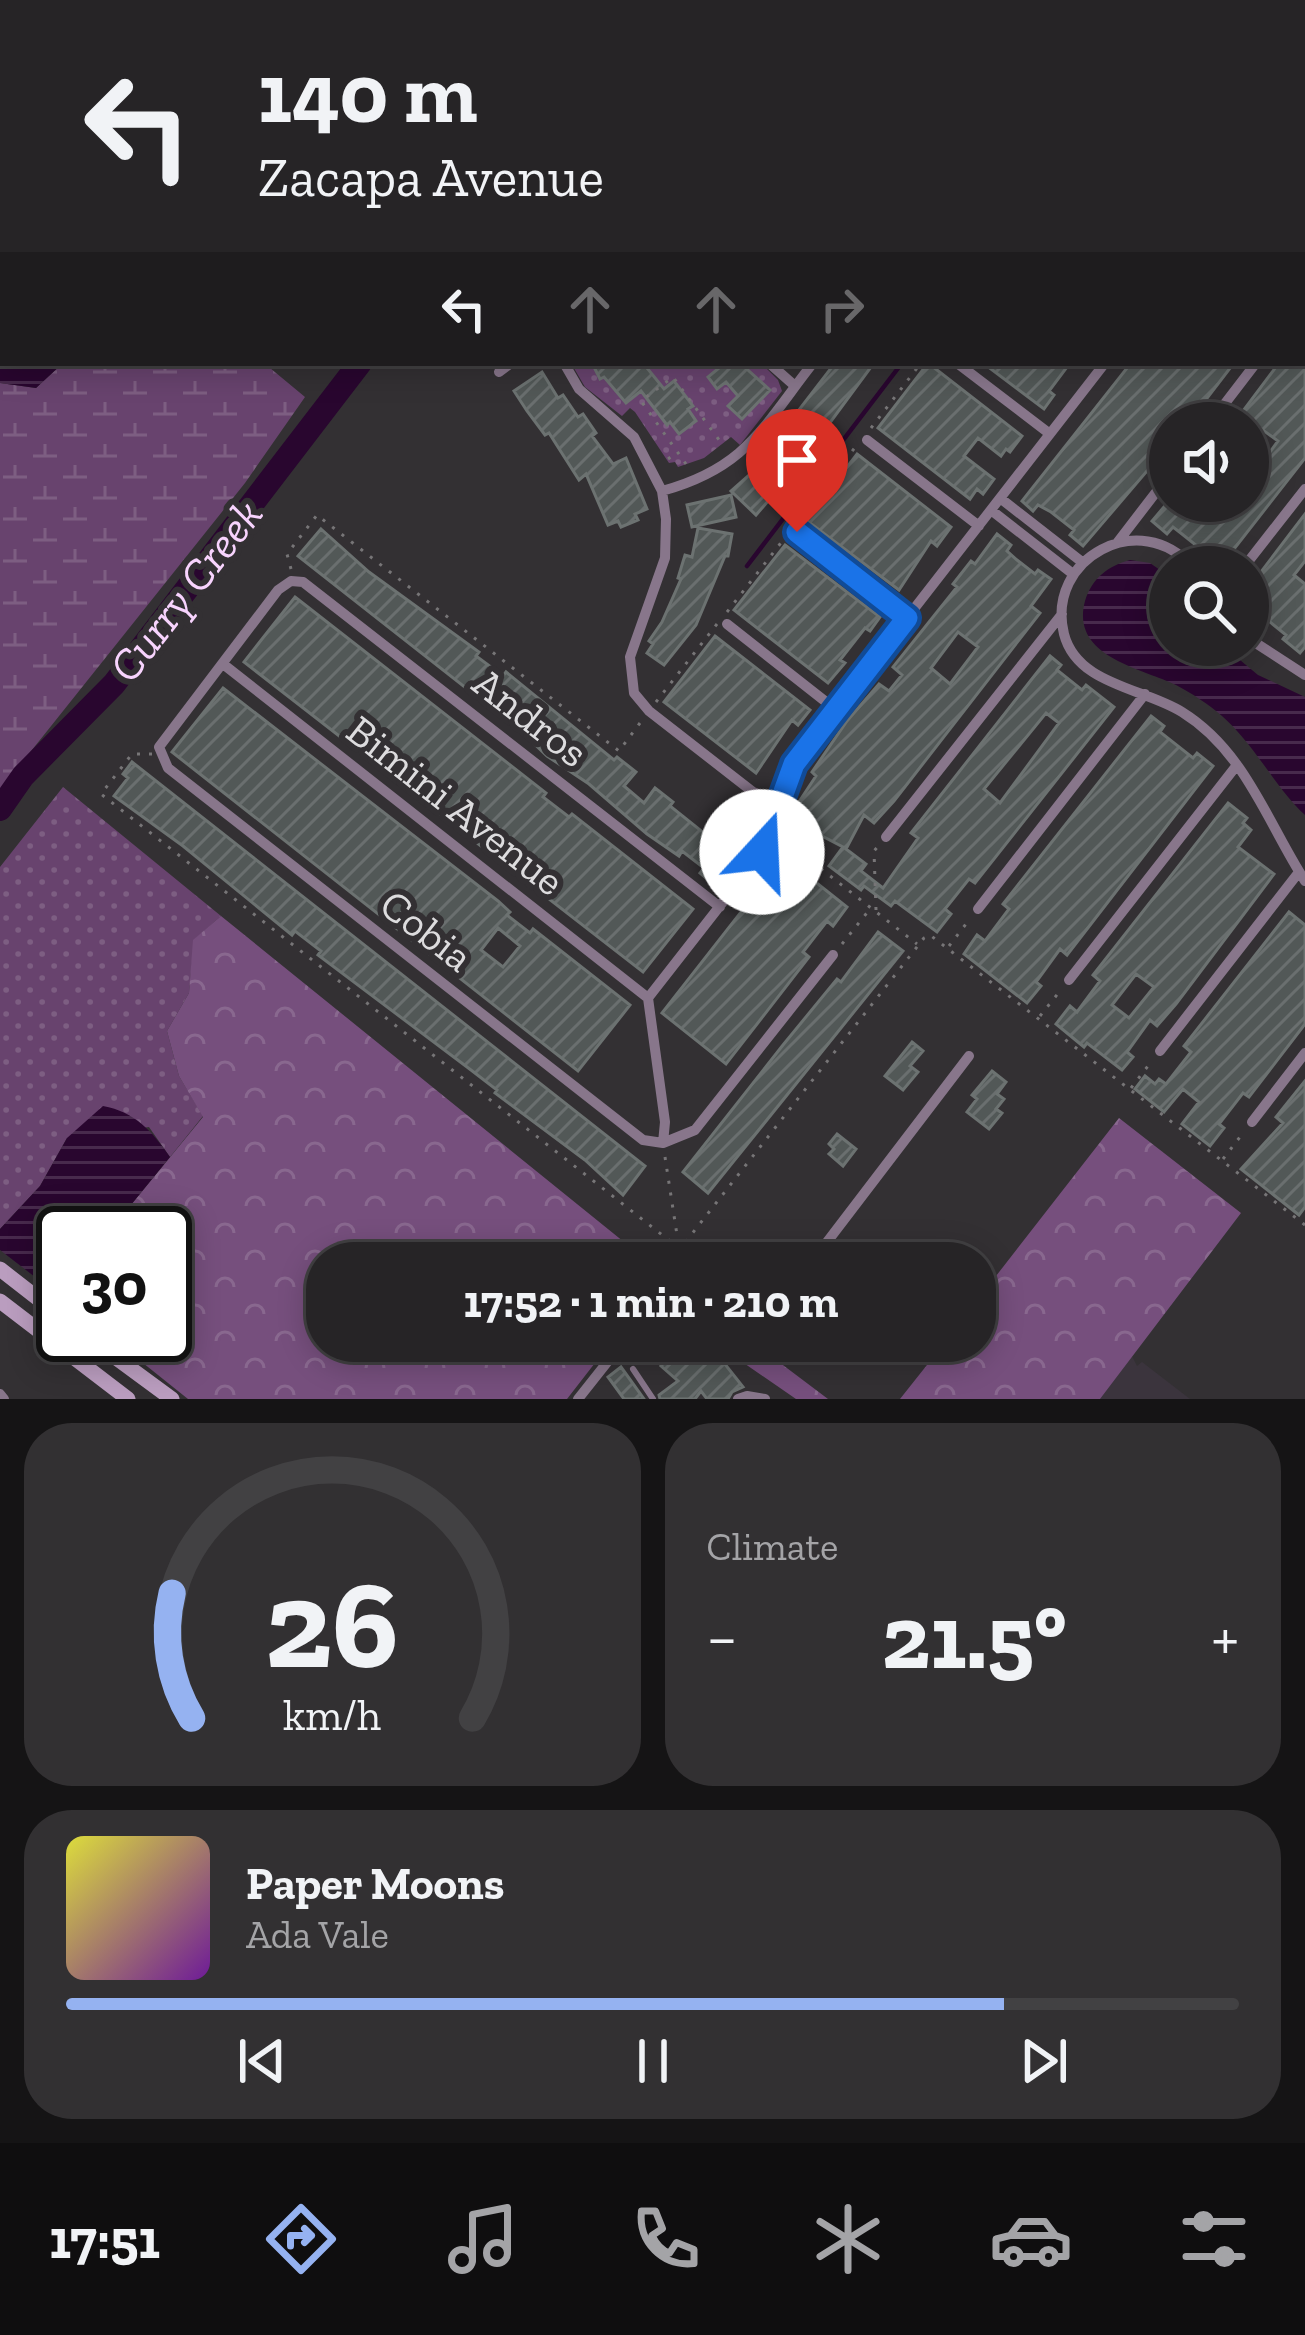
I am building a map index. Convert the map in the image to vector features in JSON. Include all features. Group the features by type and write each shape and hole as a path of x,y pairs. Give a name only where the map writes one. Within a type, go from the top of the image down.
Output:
{"main road":[{"path":"0,1269 36,1297"},
{"path":"0,1301 128,1399"},
{"path":"122,1362 172,1399"}],"street":[{"path":"499,372 507,366"},
{"path":"566,366 579,389 634,437 662,490 665,558 629,664 634,693 649,711 756,795 781,803"},
{"path":"772,366 795,386"},
{"path":"662,490 706,477 732,461 754,441 811,366"},
{"path":"961,366 1050,434"},
{"path":"833,955 702,1123 687,1136 663,1143 665,1122 648,998 755,863 773,831 794,764 1103,366"},
{"path":"1226,402 1254,366"},
{"path":"867,440 979,526"},
{"path":"1260,546 1305,489"},
{"path":"1000,499 1078,568"},
{"path":"886,838 1062,614 1078,568 1117,543 1149,501"},
{"path":"991,511 1078,568"},
{"path":"797,532 907,618"},
{"path":"1117,543 1158,542 1163,546"},
{"path":"159,754 161,741 278,590 297,580"},
{"name":"Andros","path":"297,580 720,907"},
{"path":"1062,614 1065,638 1080,663 1200,724 1237,765 1298,856 1302,877 1160,1051"},
{"path":"727,624 835,709"},
{"path":"1269,652 1305,675"},
{"name":"Bimini Avenue","path":"223,664 648,998"},
{"path":"978,909 1145,694"},
{"name":"Cobia","path":"159,754 167,768 636,1136 663,1143"},
{"path":"1069,980 1237,765"},
{"path":"1252,1122 1305,1054"},
{"path":"827,1242 969,1056"},
{"path":"578,1399 607,1362"},
{"path":"738,1399 765,1399"}],"lane":[{"path":"633,1369 653,1399"}],"path":[{"path":"297,580 287,554 317,515 619,751 919,366"},
{"path":"632,408 674,377 722,444"},
{"path":"641,401 686,464"},
{"path":"640,415 647,409"},
{"path":"652,432 660,427"},
{"path":"668,459 678,452"},
{"path":"159,754 132,754 101,794 671,1242"},
{"path":"773,831 918,945"},
{"path":"876,912 874,850 886,838"},
{"path":"833,955 871,908"},
{"path":"948,947 978,909"},
{"path":"685,1242 930,935 1305,1225"},
{"path":"1039,1018 1069,980"},
{"path":"1130,1089 1160,1051"},
{"path":"1222,1160 1252,1122"},
{"path":"663,1143 675,1242"}],"shaded area":[{"path":"0,366 60,366 36,388 0,383"},
{"path":"1130,560 1149,563 1149,666 1247,666 1305,697 1305,815 1217,712 1176,685 1098,648 1083,620 1085,601 1108,570"},
{"path":"103,1106 142,1124 170,1157 130,1206 36,1206 36,1278 0,1250 0,1229 40,1186 67,1138"},
{"path":"1132,1356 1137,1366 1142,1362 1190,1399 1100,1399"}],"green space":[{"path":"60,366 268,366 305,397 245,483 0,790 0,383 36,388"},
{"path":"573,366 764,366 782,391 740,445 731,437 704,458 678,467 669,463 635,412 630,408 622,416 585,387"},
{"path":"63,787 221,916 194,940 189,993 167,1031 179,1076 203,1116 170,1157 149,1127 67,1138 40,1186 0,1229 0,867"},
{"path":"221,916 624,1242 306,1242 306,1362 596,1362 567,1399 188,1399 142,1362 192,1362 192,1206 130,1206 203,1117 179,1076 167,1031 189,993 193,940"},
{"path":"1119,1118 1241,1213 1100,1399 900,1399 929,1362 996,1362 996,1276"},
{"path":"742,1362 779,1362 828,1399 796,1399"}],"building":[{"path":"594,366 645,366 664,389 674,381 693,406 688,409 696,421 679,434 641,391 626,403 604,377 600,379"},
{"path":"721,366 743,366 770,390 742,419 728,406 738,396 726,382 717,389 708,377"},
{"path":"833,366 872,366 756,515 731,491 749,475"},
{"path":"926,366 932,366 1022,436 1001,456 978,438 964,456 994,479 983,494 977,489 970,499 878,428"},
{"path":"987,366 1068,366 1049,391 1054,395 1044,409"},
{"path":"1129,366 1232,366 1204,402 1149,402 1149,469 1083,546 1070,535 1074,530 1051,512 1038,505 1033,511 1022,501"},
{"path":"1277,366 1305,366 1305,458 1269,504 1269,453 1278,441 1269,434 1269,402 1250,402"},
{"path":"542,372 558,398 563,395 578,417 583,414 596,433 592,436 613,464 626,458 647,509 635,514 638,520 621,527 618,521 608,525 586,474 579,480 514,391"},
{"path":"857,454 951,527 937,546 931,541 899,590 806,520"},
{"path":"731,495 736,517 692,527 687,505"},
{"path":"1305,514 1305,561 1294,575 1305,584 1305,647 1300,653 1269,621 1269,561"},
{"path":"1153,522 1255,522 1236,546 1197,546 1173,527 1167,534"},
{"path":"698,528 732,534 728,556 696,625 664,665 647,653 653,644 649,641 681,579 685,555 692,557"},
{"path":"321,529 369,572 479,652 476,656 503,676 506,672 614,760 617,757 636,772 624,786 644,803 655,788 705,834 719,816 733,827 738,820 753,832 712,883 700,873 704,868 647,834 298,556"},
{"path":"997,534 1011,545 1007,551 1017,560 1051,579 1031,606 1040,613 894,801 874,823 864,815 846,849 866,864 861,871 883,888 918,838 911,833 1050,656 1061,665 1057,670 1082,690 1086,685 1114,707 975,883 969,879 945,909 951,914 937,932 895,901 891,906 829,866 843,847 818,834 808,847 790,834 800,821 791,814 816,776 812,772 847,721 879,684 889,691 902,675 893,667 957,587 953,584 971,561 975,564","holes":["958,632 978,647 950,684 931,668","1046,713 1059,723 1000,803 984,789"]},
{"path":"785,545 880,617 870,631 865,628 828,683 734,610"},
{"path":"295,597 546,793 543,797 569,817 572,814 693,909 643,972 244,662"},
{"path":"715,636 810,710 798,725 792,720 756,773 664,702"},
{"path":"223,688 498,901 530,933 533,929 630,1005 578,1071 172,752","holes":["498,928 520,946 503,967 481,950"]},
{"path":"1151,716 1164,726 1160,732 1193,758 1197,753 1213,766 1067,955 1060,949 1027,1003 964,954 977,935 985,941 1009,909 1003,904"},
{"path":"132,762 645,1166 623,1195 497,1090 318,955 321,951 295,931 292,935 114,796 128,778 123,774"},
{"path":"1228,803 1247,818 1243,823 1251,830 1238,847 1274,874 1176,1004 1157,1026 1150,1020 1127,1052 1133,1057 1122,1070 1056,1024 1070,1006 1077,1012 1100,981 1093,975","holes":["1136,974 1154,987 1129,1018 1112,1005"]},
{"path":"784,857 847,907 833,926 827,921 803,952 809,957 726,1064 662,1013"},
{"path":"1289,912 1305,925 1305,1024 1249,1097 1243,1093 1219,1124 1224,1128 1210,1146 1182,1124 1199,1102 1183,1089 1164,1112 1135,1089 1145,1076 1155,1084 1159,1079 1166,1084 1191,1052 1184,1046"},
{"path":"878,932 903,951 708,1193 683,1172"},
{"path":"912,1042 923,1051 910,1066 918,1072 903,1090 885,1076"},
{"path":"992,1071 1006,1082 997,1094 1004,1099 996,1109 1002,1113 989,1129 967,1112 977,1099 972,1095"},
{"path":"1305,1081 1305,1207 1299,1215 1241,1169 1283,1123 1276,1117"},
{"path":"837,1134 856,1149 843,1166 829,1154 834,1149 829,1144"},
{"path":"665,1362 725,1362 743,1387 728,1399 707,1399 701,1391 695,1399 660,1399 678,1381 661,1366"},
{"path":"621,1367 644,1399 624,1399 608,1377"}],"waterway":[{"name":"Curry Creek","path":"0,809 23,776 114,684 358,366"},
{"path":"747,566 900,366"}],"route":[{"path":"762,852 794,764 907,618 797,532"}]}
